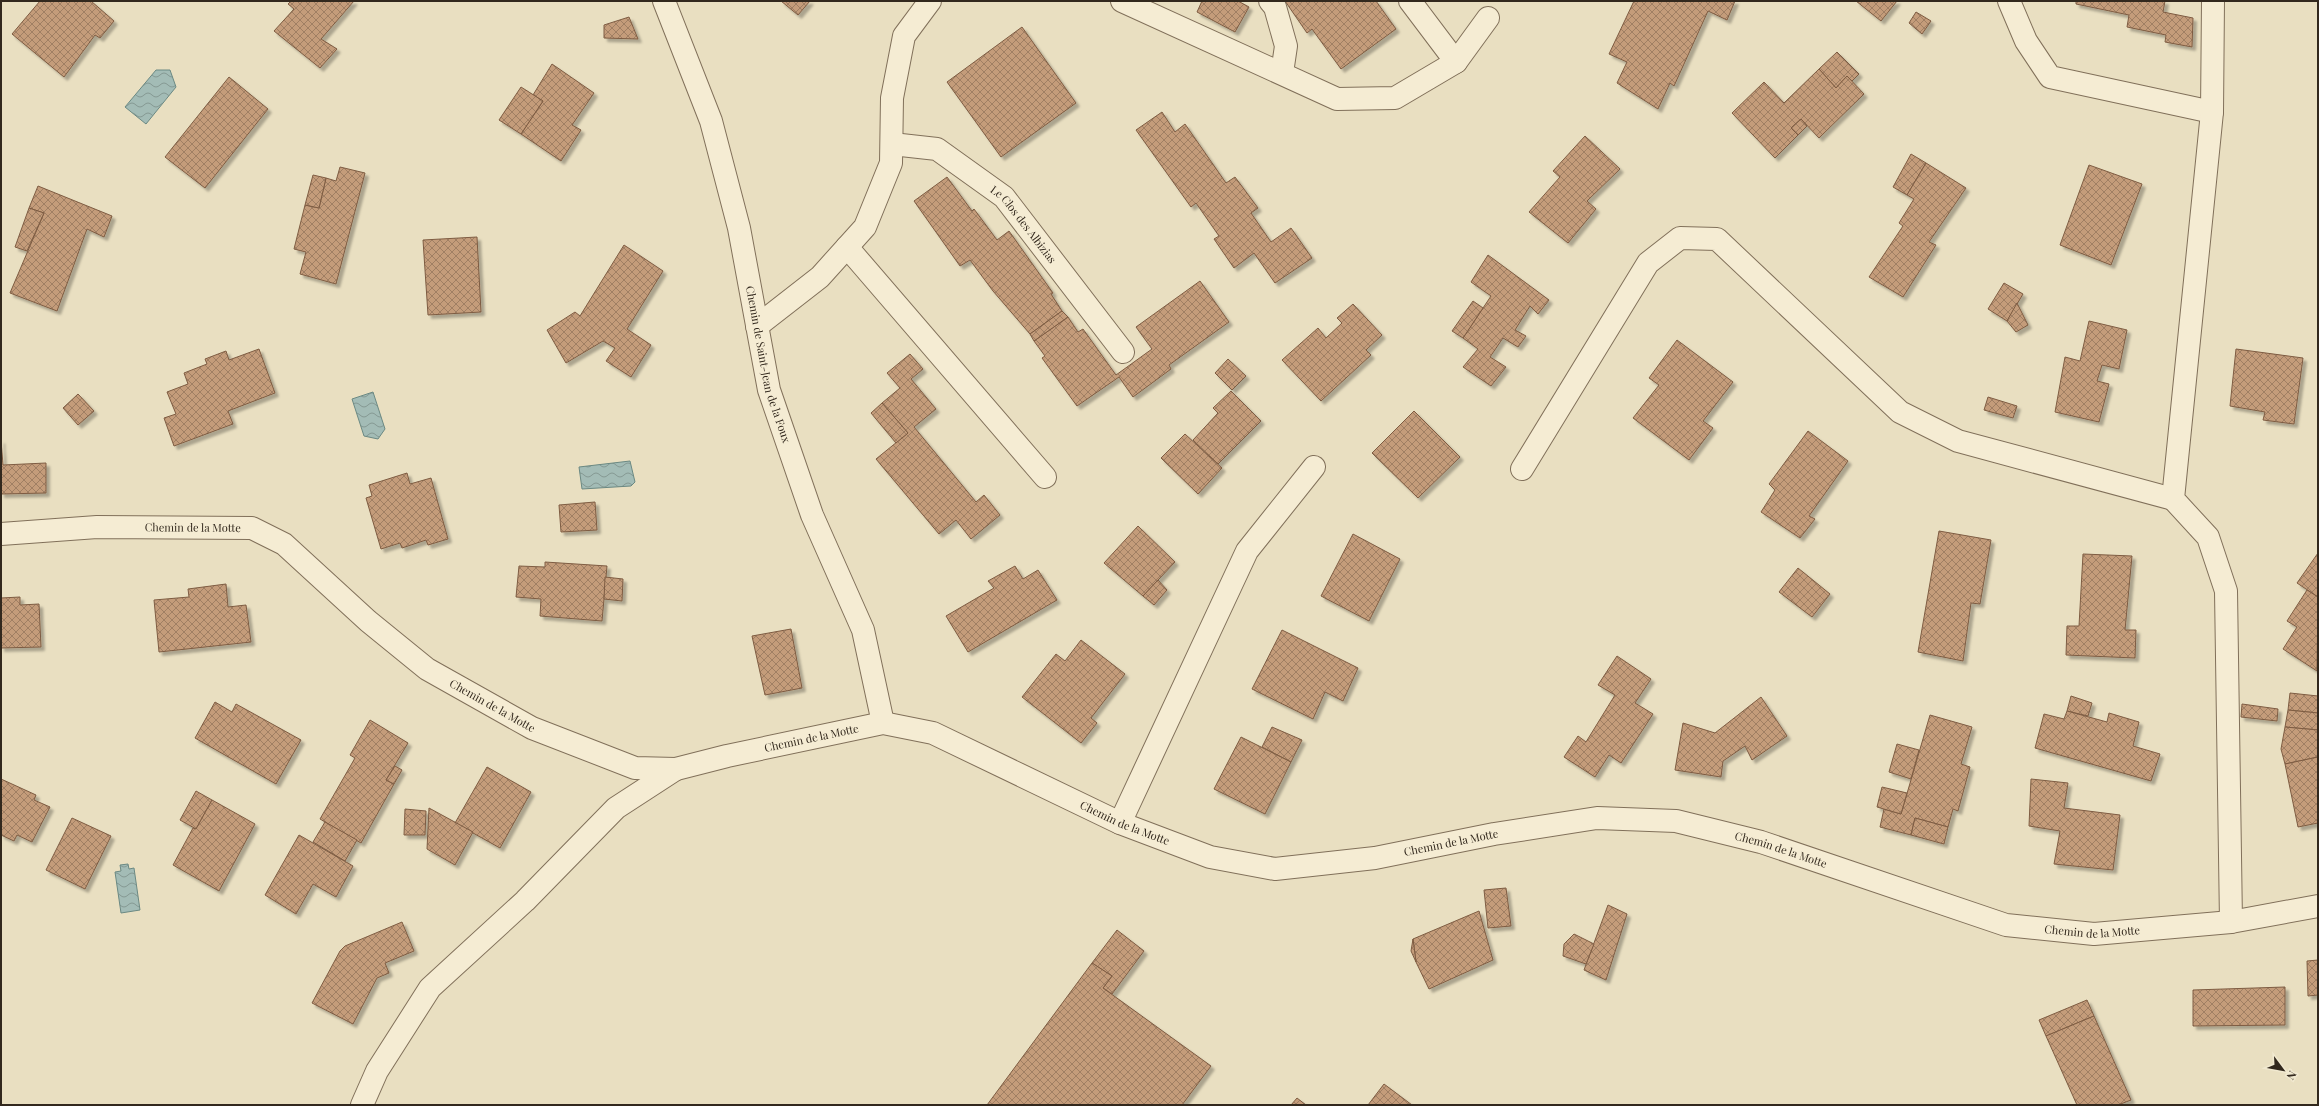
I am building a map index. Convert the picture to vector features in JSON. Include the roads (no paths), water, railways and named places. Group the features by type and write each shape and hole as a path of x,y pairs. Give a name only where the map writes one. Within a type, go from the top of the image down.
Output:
{"street":[{"name":"Chemin de Saint-Jean de la Foux","path":"664,1 711,121 739,228 769,390 810,508 863,630 883,723"},
{"path":"757,326 820,277 865,227 891,163 892,98 904,36 930,1"},
{"path":"1122,1 1337,99 1395,98 1456,62 1488,18"},
{"path":"1270,1 1275,7 1286,46 1282,73"},
{"path":"1410,1 1456,62"},
{"path":"2009,1 2026,41 2050,77 2212,112"},
{"path":"2173,499 2212,112 2213,1"},
{"name":"Le Clos des Albizias","path":"892,144 937,149 1004,197 1123,352"},
{"path":"1522,469 1648,263 1680,238 1717,239 1900,412 1958,441 2173,499 2208,536 2226,591 2232,922"},
{"path":"847,247 1046,477"},
{"path":"1120,823 1247,551 1314,466"},
{"name":"Chemin de la Motte","path":"1,534 96,527 252,528 284,544 368,621 427,668 532,728 635,768 676,770 727,756 883,723 933,733 1120,823 1210,857 1275,869 1375,858 1494,834 1597,818 1676,821 1761,842 2006,925 2094,934 2232,922 2318,906"},
{"path":"362,1105 377,1071 430,988 525,901 616,808 676,770"}],"water":[{"path":"156,70 170,70 176,87 146,124 125,107"},
{"path":"373,392 385,429 378,439 364,436 352,399"},
{"path":"630,461 635,482 631,486 582,489 579,467"},
{"path":"128,864 129,869 134,868 140,910 121,913 115,872 121,871 120,865"}]}
